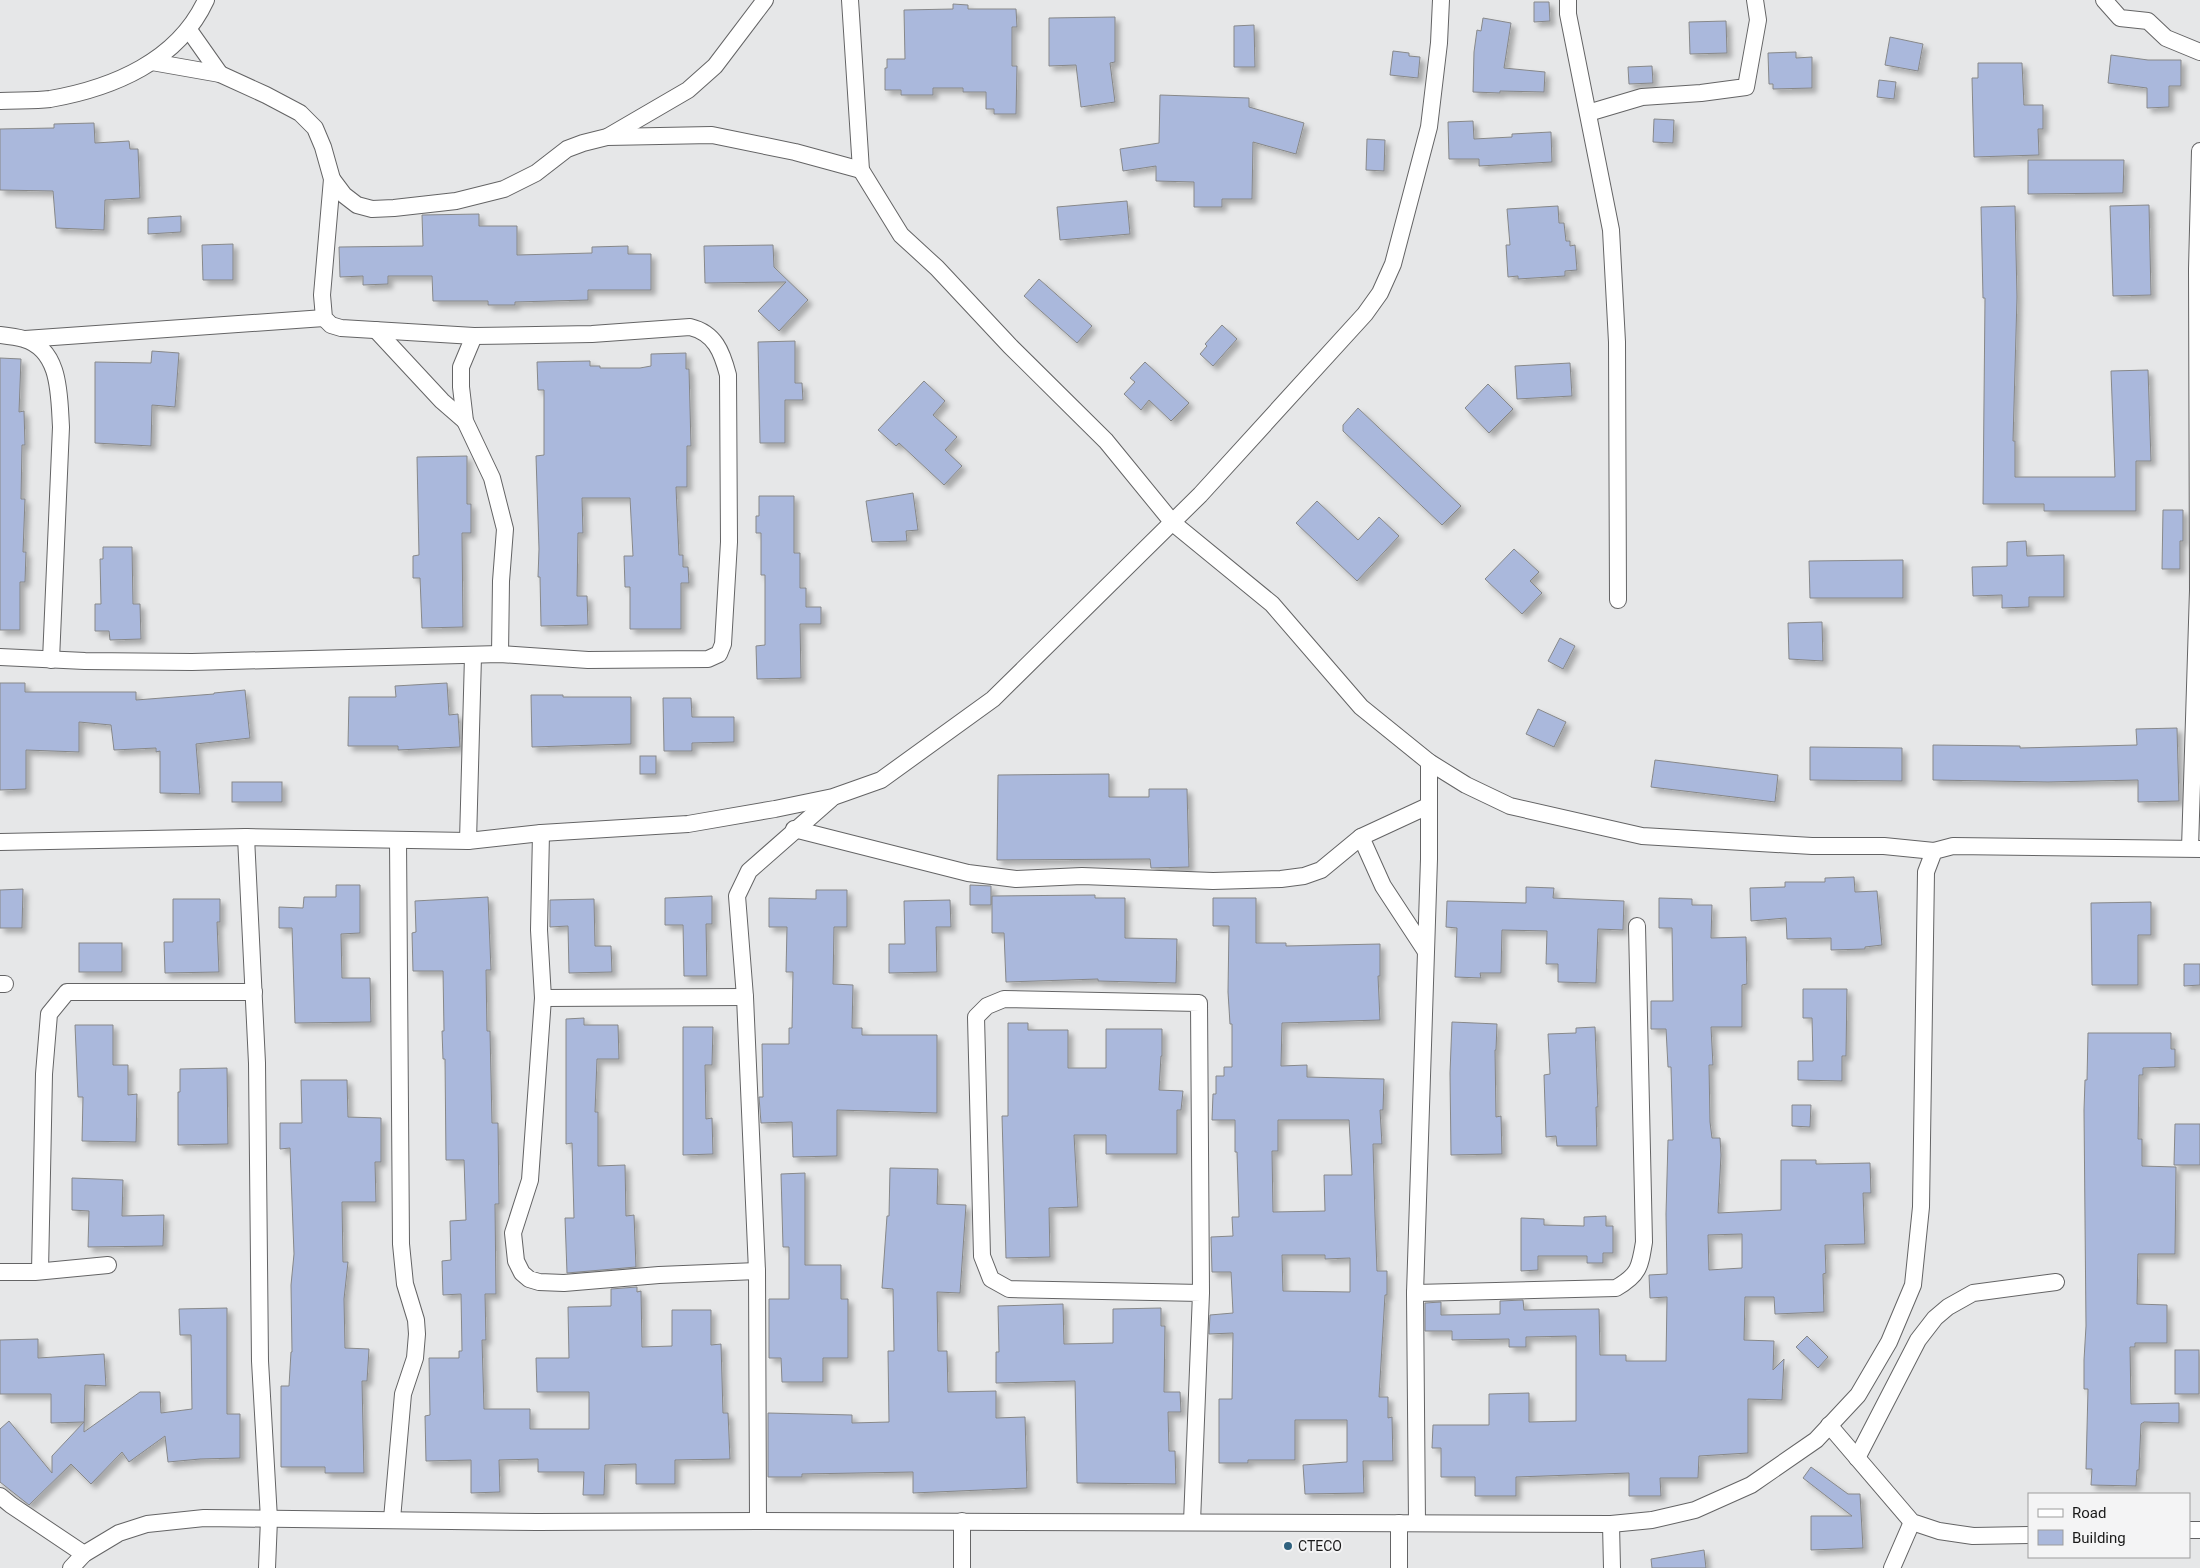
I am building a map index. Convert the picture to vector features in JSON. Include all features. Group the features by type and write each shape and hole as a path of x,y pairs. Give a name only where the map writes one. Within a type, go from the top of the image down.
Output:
{"street":[{"path":"0,101 49,99 103,87 152,62 171,48 189,30 206,0"},
{"path":"607,138 688,90 715,66 765,0"},
{"path":"850,0 862,170 901,235 937,268 1010,346 1106,441 1173,524 1272,604 1361,707 1429,762 1466,786 1510,806 1642,836 1812,846 1884,846 1934,851 1953,846 2195,848 2198,590 2197,269 2200,151"},
{"path":"0,842 246,837 468,841 541,833 688,824 833,797 881,780 992,699 1173,524 1364,314 1380,293 1392,264 1429,126 1439,43 1441,0"},
{"path":"1568,0 1568,14 1611,230 1617,342 1618,600"},
{"path":"1588,113 1642,97 1701,93 1746,87 1758,20 1755,0"},
{"path":"2104,0 2120,18 2148,21 2166,38 2200,52"},
{"path":"189,30 220,74"},
{"path":"0,657 51,660 192,662 500,654 588,660 708,659 719,654 723,644 729,542 728,375 722,353 712,337 690,327 592,334 474,336 342,328 331,325 324,318 322,295 332,179 323,147 315,128 300,113 220,74 152,62"},
{"path":"332,179 344,195 357,205 372,209 456,201 504,189 536,173 567,149 583,143 607,138 712,135 795,152 862,170"},
{"path":"0,335 25,339 324,318"},
{"path":"376,330 442,401 465,421"},
{"path":"474,336 461,366 461,387 465,421 492,478 505,529 501,580 500,654"},
{"path":"25,339 40,348 53,364 59,396 60,427 51,660"},
{"path":"468,841 473,656"},
{"path":"1417,1523 1415,1293 1429,762"},
{"path":"758,1521 757,1271 745,997 737,896 749,871 794,829 833,797"},
{"path":"794,829 968,873 1016,879 1082,876 1213,881 1281,879 1304,876 1321,870 1361,837 1428,806"},
{"path":"541,833 539,930 542,998 530,1180 513,1233 516,1261 522,1273 529,1279 539,1282 564,1283 623,1277 757,1271"},
{"path":"246,837 254,992 260,1222 260,1361 269,1519 267,1568"},
{"path":"1361,837 1383,886 1425,950"},
{"path":"392,1519 403,1394 415,1358 418,1334 416,1320 404,1284 401,1244 398,840"},
{"path":"71,1568 84,1554 120,1533 147,1524 204,1518 537,1522 962,1521 1611,1524 1652,1520 1695,1510 1743,1489 1816,1440 1858,1395 1889,1342 1913,1285 1921,1207 1926,872 1934,851"},
{"path":"1415,1293 1616,1288 1632,1279 1641,1260 1644,1242 1637,926"},
{"path":"40,1271 44,1074 49,1014 67,992 254,992"},
{"path":"542,998 745,997"},
{"path":"1192,1522 1201,1293 1199,1004 1004,999 987,1006 976,1017 982,1256 991,1279 1008,1289 1201,1293"},
{"path":"0,1272 108,1266"},
{"path":"1857,1458 1918,1340 1942,1312 1974,1293 2056,1282"},
{"path":"1829,1425 1912,1522 1939,1531 1973,1536 2028,1535"},
{"path":"0,1496 10,1505 84,1554"},
{"path":"962,1521 962,1568"},
{"path":"1892,1568 1912,1522"},
{"path":"1399,1523 1399,1568"},
{"path":"1611,1524 1612,1568"}],"building":[{"path":"1534,2 1549,2 1550,21 1534,22"},
{"path":"953,4 968,5 968,9 1016,9 1017,27 1012,27 1012,66 1017,66 1016,114 994,114 994,109 986,109 986,92 963,92 963,88 933,88 933,95 901,95 901,90 885,90 887,59 905,59 904,10 953,9"},
{"path":"1115,17 1115,62 1110,63 1115,102 1081,107 1076,65 1049,66 1049,18"},
{"path":"1483,18 1511,23 1504,68 1545,72 1544,92 1473,92 1474,52 1477,30 1481,31"},
{"path":"1726,21 1727,53 1690,54 1689,22"},
{"path":"1254,25 1255,67 1234,67 1234,26"},
{"path":"1890,37 1923,44 1918,71 1885,65"},
{"path":"1393,51 1409,53 1409,56 1420,57 1418,78 1390,75"},
{"path":"1796,52 1796,58 1812,57 1812,88 1773,89 1773,84 1769,84 1768,53"},
{"path":"2111,55 2148,60 2181,60 2181,86 2169,86 2169,107 2147,108 2147,88 2108,83"},
{"path":"1978,63 2022,63 2024,105 2043,105 2043,129 2038,129 2039,155 1974,157 1972,78 1978,78"},
{"path":"1652,66 1653,83 1629,84 1628,67"},
{"path":"1879,80 1896,82 1894,99 1877,97"},
{"path":"1160,95 1249,98 1249,107 1304,123 1296,154 1253,142 1252,199 1222,199 1222,207 1194,207 1194,182 1156,181 1156,166 1123,171 1120,149 1159,143"},
{"path":"1654,119 1674,120 1673,143 1653,142"},
{"path":"1473,121 1474,139 1512,137 1512,134 1551,132 1552,162 1479,166 1479,159 1449,159 1448,122"},
{"path":"94,123 95,143 129,141 130,149 138,149 140,198 105,200 104,230 56,228 53,191 0,190 0,129 54,128 54,124"},
{"path":"1367,139 1385,140 1384,171 1366,170"},
{"path":"2028,160 2124,160 2123,193 2028,194"},
{"path":"1127,201 1130,234 1060,240 1057,207"},
{"path":"2149,205 2151,295 2113,296 2110,206"},
{"path":"1558,206 1559,223 1564,223 1566,241 1570,241 1570,246 1575,245 1577,270 1565,271 1565,276 1518,279 1518,276 1508,277 1506,245 1510,245 1507,209"},
{"path":"2015,206 2017,297 2013,441 2015,441 2015,477 2115,477 2111,371 2148,370 2151,461 2136,461 2136,511 2044,511 2044,504 1983,504 1985,298 1983,298 1981,207"},
{"path":"479,214 479,226 517,226 517,255 592,253 592,247 628,246 628,254 651,254 651,290 588,290 588,300 515,302 515,305 488,305 488,301 433,301 432,276 388,276 388,284 363,285 363,276 340,277 339,247 423,246 422,215"},
{"path":"181,216 181,232 148,234 148,218"},
{"path":"233,244 233,280 203,280 202,245"},
{"path":"773,245 774,267 808,300 779,331 758,311 786,282 705,283 704,246"},
{"path":"1039,279 1092,326 1077,343 1024,296"},
{"path":"1222,325 1237,339 1213,366 1200,354 1207,346 1205,344"},
{"path":"795,341 795,383 802,383 803,400 785,400 785,443 760,443 758,342"},
{"path":"152,351 179,353 175,407 152,405 151,446 95,443 95,362 151,363"},
{"path":"686,353 686,369 689,369 691,446 687,446 687,487 676,487 679,555 683,555 683,567 688,567 689,583 681,583 681,629 630,629 630,587 625,587 624,556 633,556 630,498 582,498 583,533 578,533 577,596 587,596 588,625 541,626 540,577 538,577 536,456 544,455 544,390 538,390 537,362 590,361 590,366 600,366 600,368 640,368 651,366 651,354"},
{"path":"0,358 21,359 19,412 24,411 25,445 22,445 21,499 25,499 23,552 26,552 25,582 20,582 20,630 0,630"},
{"path":"1145,362 1189,403 1171,421 1149,400 1141,410 1124,394 1135,382 1130,378"},
{"path":"1570,363 1572,396 1517,399 1515,366"},
{"path":"924,381 945,401 933,415 957,437 945,450 962,466 944,485 899,443 896,446 878,430"},
{"path":"1488,384 1513,409 1489,433 1465,408"},
{"path":"1358,408 1461,506 1442,525 1343,431 1343,425"},
{"path":"467,456 467,504 471,504 471,533 462,533 463,627 422,628 420,578 413,578 413,556 419,555 417,457"},
{"path":"913,493 918,530 906,531 907,541 872,542 866,501"},
{"path":"759,496 794,496 794,553 800,553 800,588 806,588 806,607 821,607 821,624 800,624 801,678 757,679 756,646 765,645 765,575 761,575 761,533 756,533 756,516 759,516"},
{"path":"1317,501 1358,540 1379,517 1399,536 1357,581 1296,523"},
{"path":"2163,510 2183,510 2183,541 2180,541 2180,569 2162,569"},
{"path":"2026,541 2027,556 2064,555 2064,597 2029,597 2029,607 2002,608 2002,595 1973,596 1972,567 2007,566 2007,542"},
{"path":"103,547 132,547 133,604 140,604 141,639 110,640 109,631 95,631 95,604 101,604 100,559 103,559"},
{"path":"1514,549 1539,572 1530,581 1542,593 1522,614 1485,579"},
{"path":"1903,560 1903,598 1810,598 1809,561"},
{"path":"1822,622 1823,661 1789,659 1788,623"},
{"path":"1560,638 1575,646 1563,669 1548,661"},
{"path":"0,683 25,683 25,692 136,692 136,700 245,690 250,738 196,744 200,794 160,793 160,751 156,752 156,748 114,750 111,725 79,722 79,752 26,750 26,789 0,790"},
{"path":"447,683 449,715 458,714 460,747 398,750 398,746 348,746 349,697 396,697 395,686"},
{"path":"531,695 631,697 631,744 532,747"},
{"path":"663,698 691,698 692,717 734,717 734,742 692,743 692,751 664,751"},
{"path":"1538,709 1566,722 1554,747 1526,734"},
{"path":"2177,728 2179,801 2138,802 2138,780 2048,782 1933,780 1933,745 2020,746 2020,748 2137,745 2136,729"},
{"path":"1810,747 1902,748 1902,781 1810,780"},
{"path":"640,756 656,756 656,774 640,774"},
{"path":"1655,760 1778,775 1775,802 1651,787"},
{"path":"1109,774 1109,797 1149,797 1149,789 1187,789 1189,867 1151,868 1150,859 997,860 998,775"},
{"path":"232,782 282,782 282,802 232,802"},
{"path":"1854,877 1855,892 1877,891 1882,945 1865,947 1865,949 1831,950 1831,938 1787,939 1786,918 1751,921 1750,888 1785,887 1785,882 1825,882 1825,878"},
{"path":"336,885 360,885 360,933 341,934 342,978 370,978 371,1022 295,1023 292,928 279,928 279,907 303,908 304,897 336,897"},
{"path":"970,885 991,886 991,905 970,905"},
{"path":"1526,887 1554,888 1553,898 1624,901 1623,930 1598,929 1596,983 1558,982 1558,964 1546,964 1547,931 1502,930 1501,973 1480,973 1481,978 1455,977 1457,928 1446,927 1447,901 1526,903"},
{"path":"23,889 22,928 0,928 0,890"},
{"path":"816,890 847,890 847,927 834,927 833,984 853,985 852,1028 862,1028 862,1035 937,1035 937,1113 837,1110 837,1156 793,1157 792,1122 761,1123 759,1097 763,1097 762,1044 789,1044 789,1028 792,1028 793,972 786,972 787,927 769,927 769,898 816,899"},
{"path":"1095,895 1095,898 1125,898 1125,938 1177,939 1176,983 1098,981 1098,979 1006,982 1004,933 992,933 992,896"},
{"path":"712,896 712,924 706,924 707,976 684,976 683,925 665,925 665,898"},
{"path":"488,897 491,970 486,970 487,1031 490,1031 492,1123 498,1123 499,1204 495,1204 496,1294 485,1294 486,1340 482,1340 484,1409 530,1409 530,1429 589,1429 589,1392 537,1392 536,1358 569,1358 568,1307 611,1306 611,1289 637,1287 637,1292 641,1291 642,1347 672,1346 672,1310 711,1310 711,1345 721,1344 723,1413 728,1413 730,1459 675,1460 675,1484 636,1484 636,1464 605,1465 604,1495 583,1495 584,1472 538,1472 538,1459 499,1460 500,1492 471,1493 471,1460 426,1461 425,1416 430,1415 429,1358 459,1358 459,1351 462,1351 461,1294 443,1295 442,1261 451,1260 450,1221 466,1220 464,1160 446,1160 445,1059 443,1059 442,1031 444,1031 443,971 413,971 412,933 416,932 415,901"},
{"path":"1213,898 1256,898 1256,943 1286,943 1286,946 1380,944 1380,976 1378,976 1380,1020 1282,1023 1281,1066 1307,1065 1307,1077 1384,1079 1383,1110 1380,1110 1382,1144 1373,1144 1377,1271 1387,1271 1387,1295 1385,1295 1379,1397 1388,1397 1388,1418 1392,1417 1393,1461 1363,1461 1364,1493 1305,1494 1303,1465 1347,1462 1347,1420 1295,1420 1295,1460 1248,1460 1248,1463 1219,1463 1219,1399 1232,1399 1233,1333 1209,1334 1210,1315 1233,1313 1231,1272 1212,1272 1211,1237 1233,1236 1232,1217 1239,1217 1235,1120 1212,1120 1213,1094 1216,1094 1216,1076 1224,1076 1224,1067 1232,1067 1232,1024 1230,1024 1228,992 1229,926 1213,926","holes":["1278,1120 1349,1120 1352,1175 1324,1175 1325,1211 1273,1212 1272,1151 1278,1151","1282,1255 1325,1255 1325,1259 1350,1258 1350,1292 1283,1291"]},
{"path":"1659,898 1692,899 1692,905 1712,905 1711,938 1746,937 1747,984 1742,985 1742,1027 1711,1027 1713,1065 1709,1065 1710,1122 1712,1138 1720,1138 1721,1155 1718,1213 1781,1210 1781,1160 1816,1160 1816,1164 1870,1163 1871,1193 1863,1193 1865,1244 1825,1245 1826,1273 1823,1274 1824,1312 1775,1314 1774,1297 1745,1297 1744,1340 1774,1341 1773,1370 1784,1359 1782,1400 1748,1399 1748,1453 1699,1456 1698,1478 1660,1478 1661,1496 1629,1496 1629,1473 1516,1477 1516,1496 1475,1496 1475,1477 1441,1477 1441,1448 1432,1448 1433,1425 1489,1425 1489,1394 1529,1393 1529,1422 1576,1421 1576,1336 1526,1337 1526,1347 1509,1347 1509,1339 1452,1340 1452,1331 1425,1331 1425,1303 1441,1302 1441,1315 1500,1314 1500,1301 1523,1300 1524,1310 1599,1309 1600,1355 1626,1355 1626,1361 1666,1361 1667,1297 1650,1298 1649,1275 1667,1274 1668,1140 1673,1140 1671,1067 1668,1067 1666,1029 1651,1029 1651,1001 1673,1001 1672,928 1659,928","holes":["1742,1234 1742,1268 1709,1270 1708,1235"]},
{"path":"173,899 220,899 220,922 217,922 219,972 165,973 164,942 173,942"},
{"path":"594,899 595,946 611,946 612,972 569,973 568,926 550,927 550,900"},
{"path":"950,900 951,927 936,927 937,972 889,973 889,944 905,944 904,901"},
{"path":"2151,902 2151,935 2138,935 2138,985 2092,985 2091,903"},
{"path":"79,943 122,943 122,972 79,972"},
{"path":"2184,964 2200,964 2200,985 2184,986"},
{"path":"1803,989 1847,989 1846,1056 1842,1056 1842,1081 1798,1080 1798,1061 1813,1061 1812,1018 1803,1018"},
{"path":"584,1018 584,1025 618,1025 619,1059 597,1059 595,1112 598,1112 598,1166 625,1165 626,1216 634,1215 636,1267 567,1273 565,1218 574,1218 572,1143 566,1144 566,1019"},
{"path":"1452,1022 1497,1024 1495,1050 1496,1117 1501,1116 1502,1154 1451,1155 1450,1073"},
{"path":"1008,1023 1028,1023 1028,1030 1068,1030 1068,1068 1106,1068 1106,1029 1162,1029 1159,1090 1183,1091 1181,1110 1177,1110 1177,1154 1106,1154 1106,1135 1074,1135 1078,1207 1049,1208 1050,1257 1006,1258 1002,1116 1008,1116"},
{"path":"75,1025 113,1025 113,1065 128,1065 128,1095 137,1094 136,1142 82,1141 83,1097 78,1097"},
{"path":"683,1027 713,1027 712,1065 705,1065 706,1119 712,1118 713,1154 683,1155"},
{"path":"1595,1027 1598,1107 1596,1107 1597,1146 1557,1146 1556,1136 1546,1137 1544,1075 1550,1074 1548,1034 1576,1033 1576,1028"},
{"path":"2088,1033 2171,1033 2171,1049 2175,1049 2175,1067 2143,1068 2143,1075 2139,1075 2138,1139 2142,1139 2142,1166 2176,1167 2175,1254 2138,1254 2137,1304 2167,1305 2167,1343 2135,1343 2135,1347 2130,1347 2131,1404 2179,1403 2179,1423 2144,1422 2141,1424 2139,1470 2137,1470 2136,1486 2091,1485 2092,1469 2086,1469 2088,1389 2084,1389 2086,1326 2084,1110"},
{"path":"227,1068 228,1144 178,1145 180,1069"},
{"path":"301,1080 347,1080 348,1117 381,1118 381,1162 375,1162 376,1202 342,1202 343,1262 348,1262 344,1299 345,1348 369,1349 367,1381 362,1381 364,1473 325,1473 325,1467 281,1467 281,1386 289,1386 292,1352 291,1285 294,1254 290,1148 280,1149 280,1123 302,1123"},
{"path":"1792,1105 1811,1105 1810,1127 1792,1126"},
{"path":"2175,1124 2200,1124 2200,1165 2174,1165"},
{"path":"890,1168 938,1169 937,1204 966,1205 960,1293 937,1292 938,1351 947,1351 948,1392 996,1391 996,1418 1025,1417 1027,1488 913,1493 913,1472 802,1474 802,1477 768,1477 768,1413 852,1415 852,1423 889,1422 888,1351 894,1351 893,1289 882,1288 887,1216 889,1216"},
{"path":"805,1173 805,1265 841,1265 841,1299 848,1299 848,1358 823,1358 823,1382 782,1382 781,1358 769,1358 769,1299 789,1299 789,1247 783,1247 781,1174"},
{"path":"72,1178 123,1180 122,1216 164,1215 163,1246 88,1247 89,1211 72,1210"},
{"path":"1606,1216 1606,1226 1613,1226 1613,1253 1603,1253 1603,1263 1587,1263 1587,1256 1538,1256 1538,1270 1521,1271 1521,1218 1544,1219 1544,1225 1584,1226 1584,1217"},
{"path":"1063,1304 1064,1344 1113,1343 1113,1309 1161,1308 1161,1326 1165,1326 1164,1392 1180,1392 1181,1412 1168,1412 1169,1451 1175,1451 1176,1484 1077,1483 1075,1381 996,1383 996,1352 999,1352 998,1306"},
{"path":"227,1308 227,1414 240,1414 240,1458 168,1462 165,1436 129,1462 122,1452 91,1484 71,1464 29,1505 0,1482 0,1429 9,1421 52,1473 52,1456 84,1422 51,1423 51,1394 0,1394 0,1340 38,1339 38,1358 104,1354 106,1386 85,1385 84,1432 140,1392 160,1392 161,1413 192,1409 191,1335 180,1335 179,1309"},
{"path":"1807,1336 1828,1357 1818,1368 1796,1347"},
{"path":"2175,1350 2199,1350 2199,1394 2175,1394"},
{"path":"1811,1467 1848,1494 1860,1494 1863,1548 1811,1550 1811,1516 1852,1516 1803,1478"},
{"path":"1704,1550 1706,1568 1652,1568 1651,1559"}],"place":[{"name":"CTECO","path":"1288,1546"}]}
